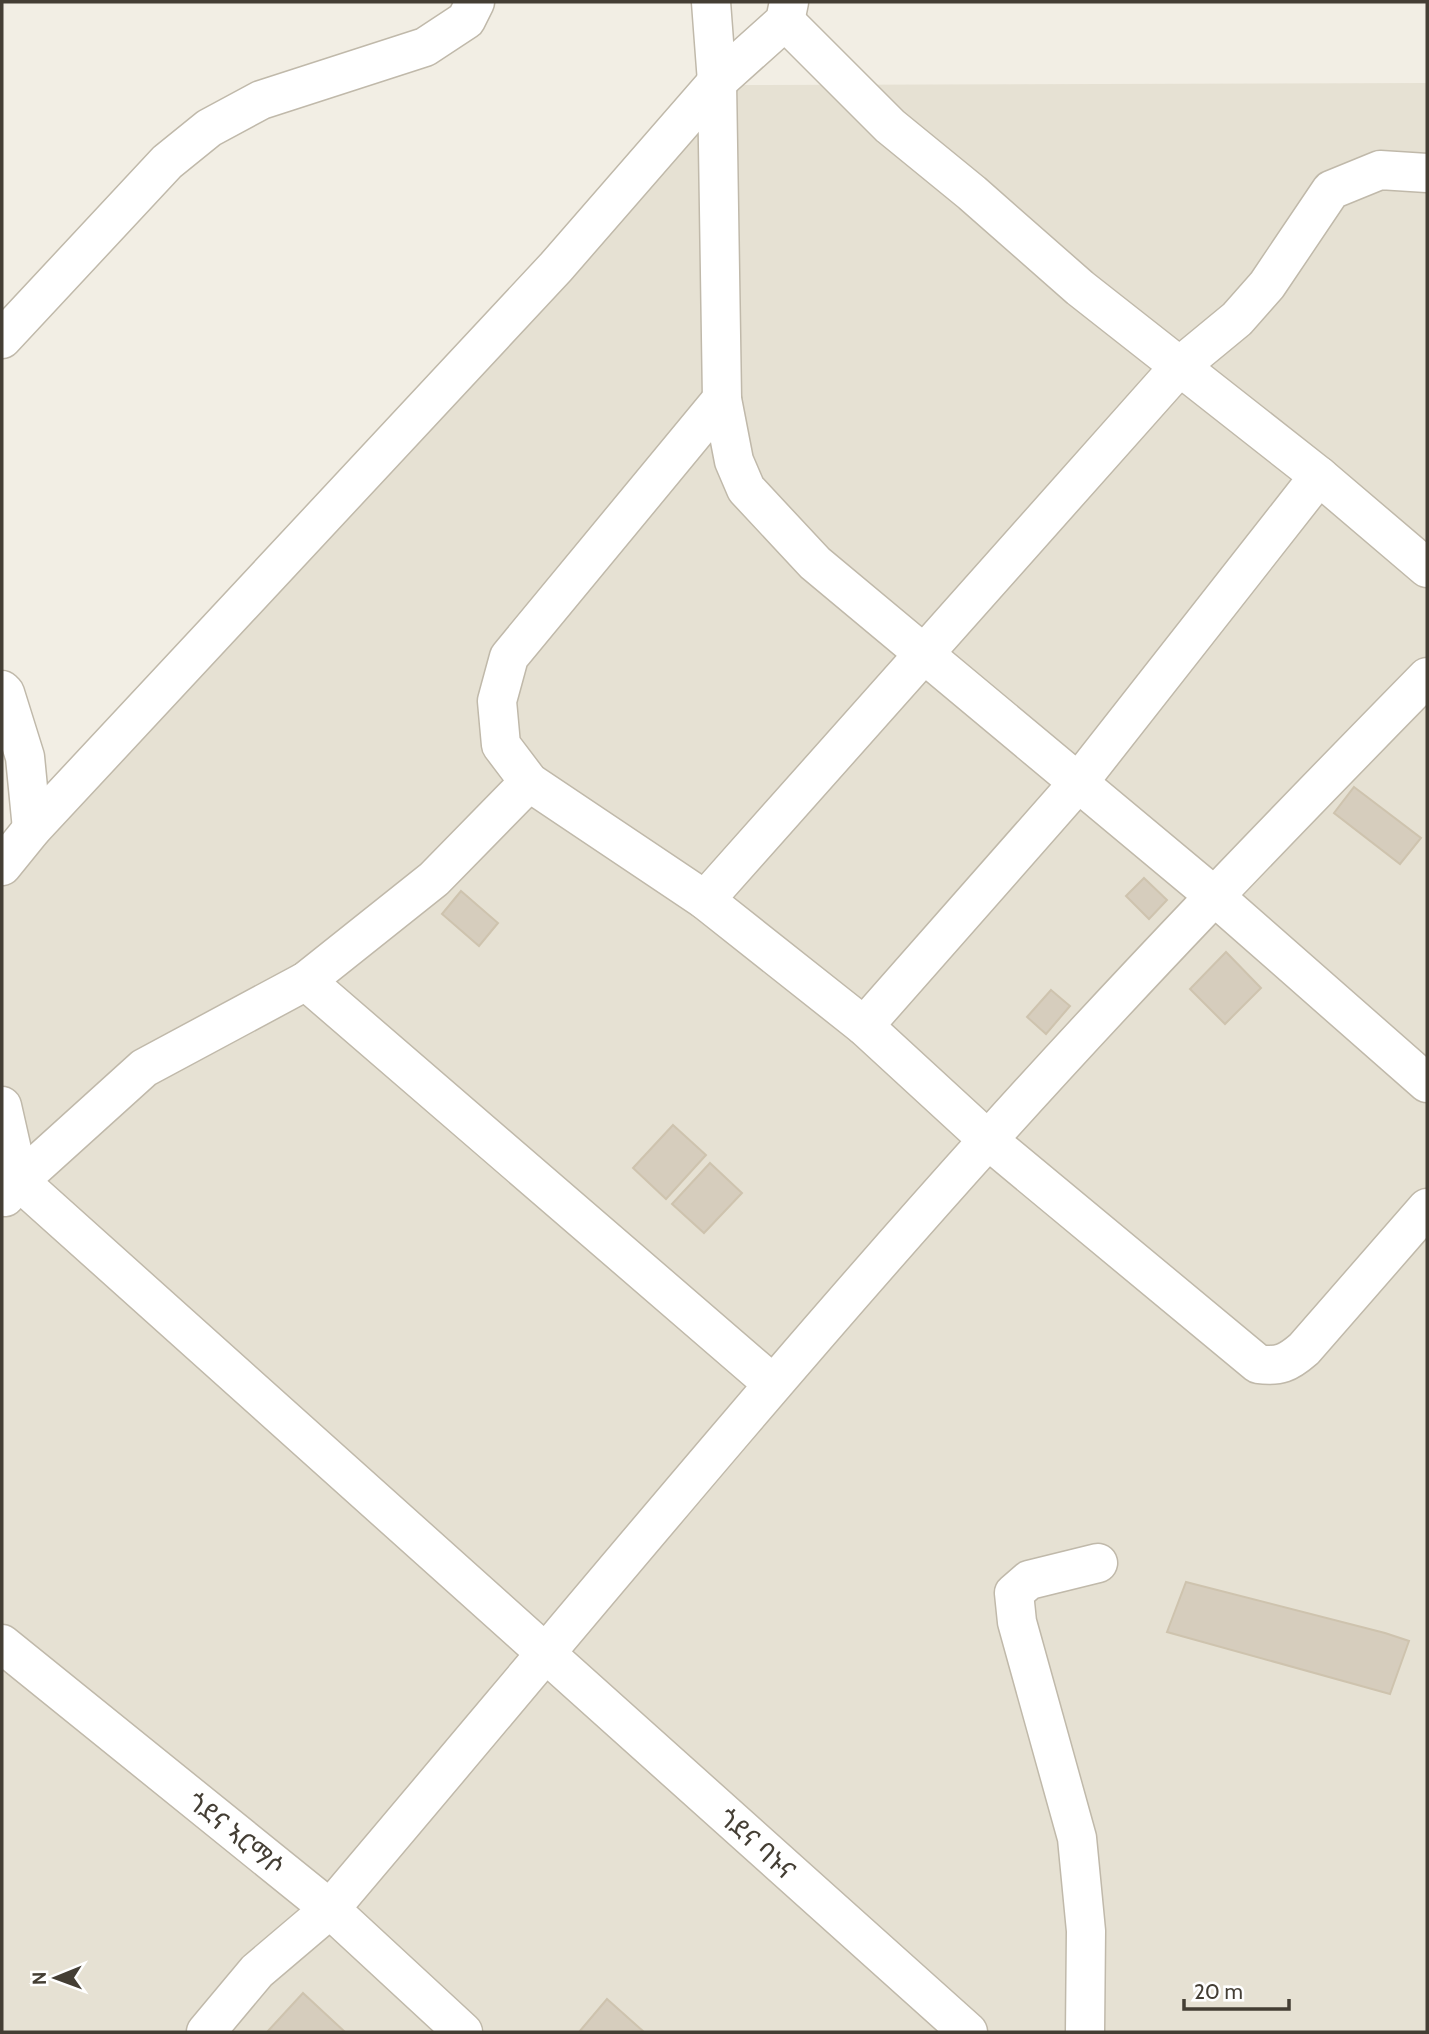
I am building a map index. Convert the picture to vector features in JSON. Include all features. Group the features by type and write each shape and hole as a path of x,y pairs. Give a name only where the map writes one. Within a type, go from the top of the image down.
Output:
{"street":[{"path":"2,339 167,162 209,128 261,100 425,47 466,20 475,2"},
{"path":"711,2 717,82 722,399 734,461 746,489 815,563 1213,895 1427,1083"},
{"path":"2,866 32,829 556,267 717,82 787,12 890,127 972,192 1080,288 1320,476 1427,568"},
{"path":"705,900 1180,366 1237,319 1267,285 1331,190 1380,170 1427,173"},
{"path":"722,399 509,657 497,701 501,745 529,782 705,900 864,1026 988,1140 1258,1364 1272,1366 1288,1363 1304,1349 1427,1208"},
{"path":"864,1026 1078,783 1320,476"},
{"path":"205,2032 257,1971 330,1909 773,1384 988,1140 1213,895 1427,677"},
{"path":"2,690 25,757 32,829"},
{"path":"10,1191 144,1069 306,981 434,879 529,782"},
{"path":"306,981 773,1384"},
{"path":"2,1106 10,1191"},
{"name":"ጎደና ባኑና","path":"10,1191 545,1655 968,2032"},
{"path":"1085,2032 1086,1931 1076,1838 1017,1622 1014,1593 1028,1580 1098,1563"},
{"name":"ጎደና ኣርማሶ","path":"2,1644 330,1909 463,2032"}],"shaded area":[{"path":"1427,83 1427,2032 2,2032 2,885 708,113 739,85"}],"building":[{"path":"1354,787 1421,838 1400,864 1334,813"},
{"path":"1144,878 1167,900 1149,919 1126,896"},
{"path":"461,891 498,923 479,946 442,914"},
{"path":"1226,952 1261,988 1225,1024 1190,989"},
{"path":"1051,990 1070,1006 1046,1034 1027,1017"},
{"path":"673,1125 706,1155 666,1199 633,1168"},
{"path":"710,1163 742,1193 704,1233 672,1204"},
{"path":"1186,1582 1409,1641 1390,1694 1167,1632"},
{"path":"303,1993 345,2032 267,2032"},
{"path":"607,1999 644,2032 579,2032"}]}
